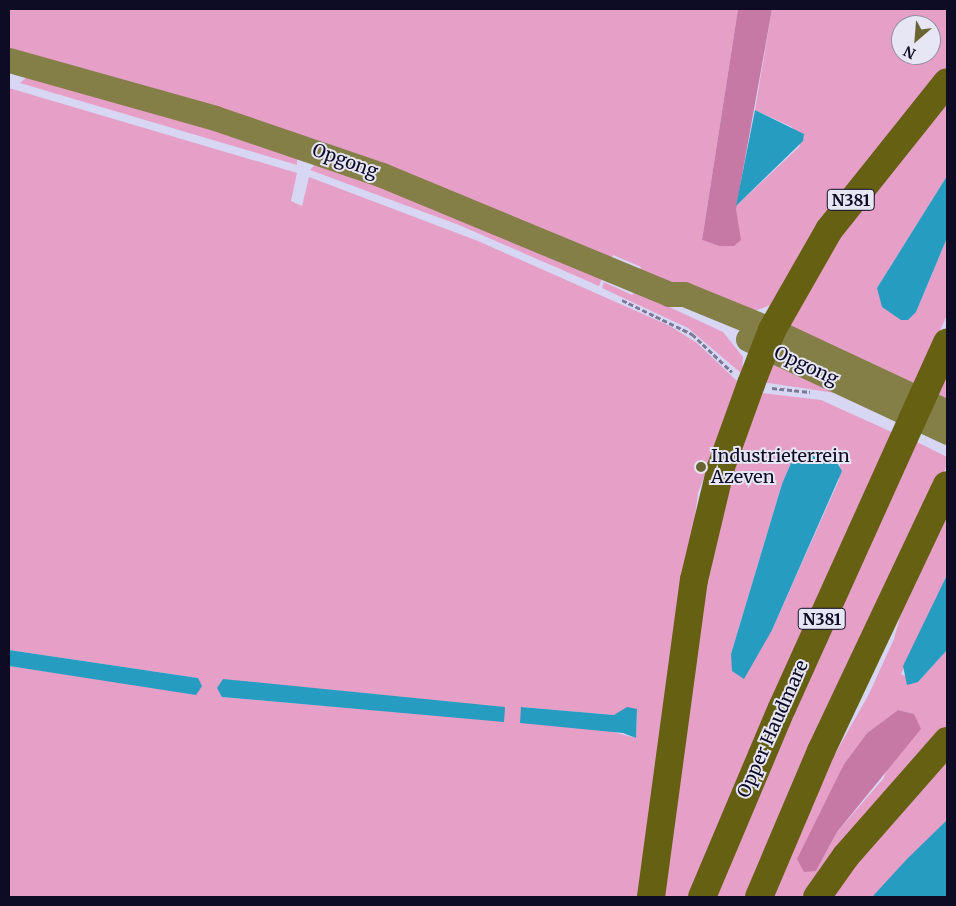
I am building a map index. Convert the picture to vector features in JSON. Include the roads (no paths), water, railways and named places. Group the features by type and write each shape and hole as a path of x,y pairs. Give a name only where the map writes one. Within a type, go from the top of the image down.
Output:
{"highway":[{"name":"N381","path":"651,897 696,570 718,476 751,384 769,338 835,223 947,82"},
{"name":"Opper Haudmare","path":"702,897 782,708 947,343"},
{"path":"759,897 821,751 947,485"},
{"path":"817,897 846,856 947,741"}],"main road":[{"name":"Opgong","path":"9,60 318,152 529,232 669,294 684,294 769,338 883,392 947,432"},
{"name":"Opgong","path":"883,392 947,412"}],"water":[{"path":"755,110 804,134 803,141 736,206"},
{"path":"947,176 947,238 916,312 908,320 901,320 882,307 877,288"},
{"path":"807,450 833,456 842,471 772,630 744,679 732,671 731,654 782,484 794,456"},
{"path":"947,575 947,650 918,682 907,685 903,666"},
{"path":"9,650 198,678 202,686 196,695 9,666"},
{"path":"223,679 505,707 504,722 222,697 217,688"},
{"path":"521,707 614,715 627,707 637,709 636,738 623,733 520,723"},
{"path":"947,820 947,897 872,897 908,858"}],"place":[{"name":"Industrieterrein Azeven","path":"701,467"}]}
